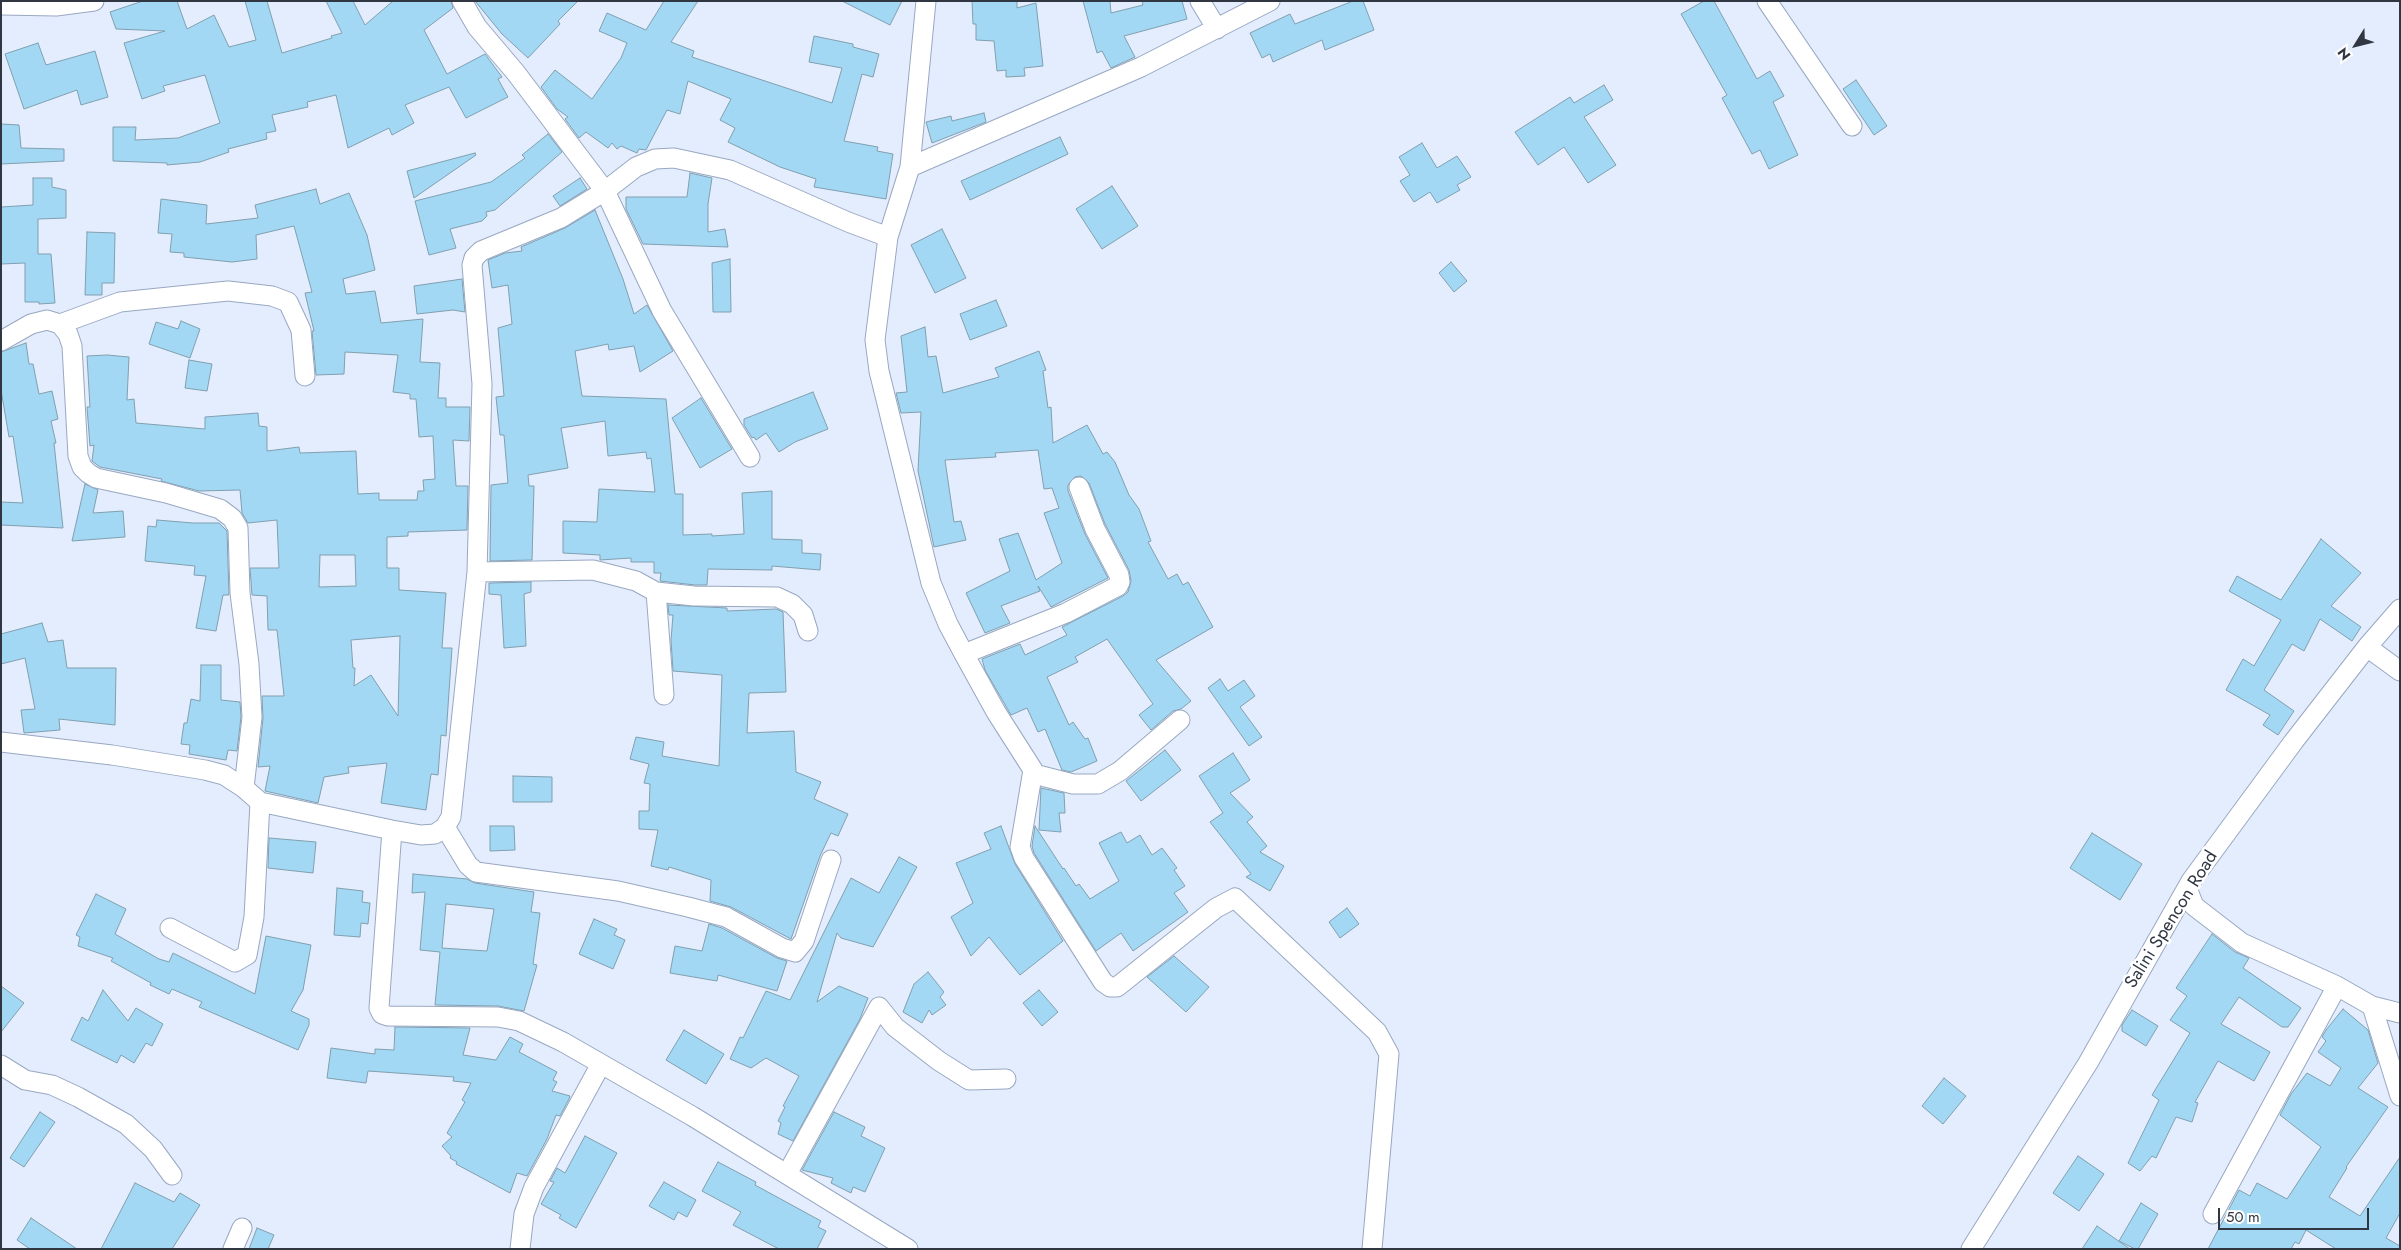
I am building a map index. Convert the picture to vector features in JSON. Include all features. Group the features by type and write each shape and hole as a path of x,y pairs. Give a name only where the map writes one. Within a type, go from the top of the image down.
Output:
{"street":[{"path":"1,5 56,6 94,1"},
{"path":"462,1 477,27 516,74 605,191 662,311 750,458"},
{"path":"926,1 910,167 888,237 875,340 879,371 931,583 948,624 964,654 996,712 1030,764 1034,774 1020,847 1024,858 1103,982 1110,987 1117,987 1216,908 1235,898 1377,1032 1386,1044 1390,1054 1372,1249"},
{"path":"1200,1 1217,29"},
{"path":"910,167 1141,67 1270,1"},
{"path":"1767,1 1852,126"},
{"path":"1,742 112,755 205,770 224,775 244,788 260,802 392,830 421,835 435,834 445,828 451,817 477,572 482,384 472,266 474,258 481,252 561,218 605,191 636,167 655,159 674,158 730,170 848,222 888,237"},
{"path":"60,324 120,302 228,291 272,296 288,302 301,330 305,376"},
{"path":"1,341 30,324 47,320 60,324 68,334 72,346 78,456 88,474 96,478 166,493 220,509 232,518 238,528 240,593 249,664 252,717 244,788"},
{"path":"964,654 1066,613 1118,586 1120,582 1119,575 1095,529 1079,487"},
{"path":"477,572 594,570 636,581 656,592 694,596 777,597 792,604 802,615 808,631"},
{"path":"656,592 664,695"},
{"name":"Salini Spencon Road","path":"1970,1249 2088,1063 2187,888 2294,741 2367,647 2400,609"},
{"path":"2367,647 2400,671"},
{"path":"1034,774 1073,784 1098,784 1120,771 1180,720"},
{"path":"170,928 235,962 246,955 254,918 260,802"},
{"path":"445,828 468,865 476,872 618,891 688,906 726,917 782,948 795,952 804,941 830,860"},
{"path":"392,830 379,1008 382,1014 388,1016 508,1018 520,1021 602,1064 787,1174 908,1249"},
{"path":"2187,888 2194,906 2242,943 2337,986 2372,1006 2400,1014"},
{"path":"2213,1214 2337,986"},
{"path":"2372,1006 2400,1096"},
{"path":"787,1174 879,1007 895,1027 939,1061 969,1080 1006,1079"},
{"path":"520,1249 524,1214 534,1187 602,1064"},
{"path":"1,1065 25,1080 52,1085 78,1097 126,1124 153,1149 172,1175"},
{"path":"233,1249 242,1228"}],"building":[{"path":"143,1 177,1 187,29 214,15 229,47 256,40 245,1 267,1 282,53 332,38 331,36 342,33 326,1 353,1 365,25 393,1 451,1 453,8 424,30 447,74 485,54 502,77 498,79 508,97 466,118 449,87 405,105 414,123 392,135 389,128 348,148 336,95 307,102 308,107 272,115 276,131 266,133 267,139 228,149 229,152 200,162 167,165 167,163 113,161 113,127 136,127 135,140 178,138 220,123 205,75 163,86 165,91 142,99 124,43 165,31 116,29 110,12"},
{"path":"475,1 578,1 558,21 560,24 528,58 502,34"},
{"path":"664,1 698,1 671,42 694,51 692,57 832,103 842,68 809,62 814,36 853,44 853,47 879,54 873,77 862,74 844,141 878,147 877,151 893,154 886,199 814,187 816,179 780,167 728,142 735,128 720,120 731,99 688,81 680,114 667,110 646,150 639,149 637,153 621,146 617,149 612,143 608,148 586,132 579,138 565,119 568,117 557,109 541,87 555,70 592,99 621,58 627,43 599,31 607,13 646,30"},
{"path":"842,1 902,1 890,25"},
{"path":"972,1 1017,1 1017,8 1036,3 1043,66 1024,68 1025,76 1006,77 1006,70 997,71 994,41 976,40 976,24 973,24"},
{"path":"1083,1 1110,1 1111,13 1143,5 1142,1 1182,1 1187,19 1124,36 1135,57 1111,68 1102,51 1097,53"},
{"path":"1353,1 1363,1 1374,30 1325,50 1322,40 1273,62 1270,54 1262,58 1250,33 1290,14 1295,24"},
{"path":"1704,1 1714,1 1757,79 1770,71 1784,96 1773,102 1798,155 1769,169 1760,150 1752,154 1722,98 1727,95 1681,14"},
{"path":"38,43 46,65 95,51 108,97 81,105 77,90 24,109 5,54"},
{"path":"1856,80 1887,126 1874,135 1843,89"},
{"path":"1604,85 1613,100 1584,117 1616,165 1588,183 1564,147 1538,165 1515,132 1570,97 1574,103"},
{"path":"984,113 986,122 932,143 926,122 951,116 952,121"},
{"path":"1,124 19,125 21,148 64,149 64,161 1,164"},
{"path":"548,134 562,152 495,210 486,212 487,216 482,221 450,229 456,248 429,255 415,201 491,182 525,158 522,155"},
{"path":"1060,137 1068,154 970,200 961,181"},
{"path":"1422,143 1437,168 1457,156 1471,177 1457,185 1460,190 1437,203 1430,192 1414,202 1400,181 1410,175 1399,157"},
{"path":"475,153 476,155 414,198 407,171"},
{"path":"690,173 712,178 708,204 708,232 725,229 728,247 643,244 626,209 626,197 687,197"},
{"path":"33,178 52,178 52,187 66,190 66,218 38,219 38,254 51,254 55,303 39,304 39,302 25,302 25,263 1,264 1,207 33,205"},
{"path":"580,178 587,189 560,206 553,196"},
{"path":"1112,186 1138,226 1102,249 1076,209"},
{"path":"316,189 320,204 349,193 367,235 375,270 343,279 346,294 375,291 381,323 423,319 420,362 440,363 438,398 446,398 446,407 470,407 469,441 453,440 456,486 468,486 467,530 408,532 408,536 387,537 387,568 399,568 399,590 446,593 442,648 452,648 446,736 441,735 438,775 431,774 426,810 381,803 387,763 348,767 349,773 324,777 318,803 265,791 270,766 258,767 263,718 262,696 284,696 277,630 268,630 267,596 252,595 250,568 279,568 277,520 248,523 242,513 240,490 199,491 161,481 162,479 100,467 92,461 94,445 90,446 87,407 90,407 87,356 107,355 129,357 127,400 134,399 136,423 205,429 205,417 258,413 259,426 267,427 267,451 299,447 300,453 356,451 358,494 379,493 379,500 417,500 418,491 424,491 423,480 435,479 433,436 419,437 416,399 410,399 410,394 393,392 398,355 345,352 344,374 316,375 312,331 314,331 305,293 312,292 294,226 256,235 257,259 232,262 184,257 184,253 170,252 172,234 158,233 161,199 207,205 206,224 258,218 255,205","holes":["320,555 355,555 356,586 319,587","400,636 398,716 371,675 354,686 355,668 353,668 351,640"]},
{"path":"595,210 623,279 634,314 647,305 673,351 640,372 634,346 609,350 608,344 575,351 582,396 666,399 675,494 683,494 683,535 744,534 742,493 772,491 772,539 802,540 802,553 821,554 820,570 772,566 772,570 708,569 707,585 695,585 660,581 661,573 654,573 654,562 631,562 631,558 600,560 600,555 563,553 563,521 597,522 599,489 655,492 651,458 647,459 646,452 608,456 605,421 561,428 568,468 528,475 529,486 534,486 532,560 490,561 491,485 508,483 504,435 500,435 496,397 504,396 498,328 512,324 508,285 492,288 488,260 505,253 522,251 521,247 565,228"},
{"path":"942,229 966,278 935,293 911,245"},
{"path":"87,232 115,233 114,283 102,283 102,295 85,295"},
{"path":"730,259 731,312 713,312 712,263"},
{"path":"1451,262 1467,281 1454,292 1439,273"},
{"path":"462,279 465,312 453,310 417,314 414,286"},
{"path":"996,300 1007,326 970,340 960,314"},
{"path":"181,321 200,329 190,358 149,344 156,322 178,329"},
{"path":"925,327 928,357 936,356 943,393 999,377 995,368 1039,351 1046,370 1043,371 1048,408 1051,407 1053,443 1087,425 1103,454 1107,452 1115,462 1129,495 1139,509 1151,541 1148,542 1168,579 1177,574 1183,585 1188,582 1213,627 1156,660 1191,701 1181,709 1173,711 1151,730 1139,715 1153,704 1107,639 1075,657 1078,662 1047,677 1069,725 1073,722 1085,739 1088,738 1097,761 1071,772 1062,770 1045,729 1038,732 1027,708 1011,715 985,670 982,659 1020,644 1025,655 1067,635 1062,627 1128,592 1131,581 1129,570 1105,524 1089,483 1081,476 1075,477 1068,485 1068,491 1085,534 1108,578 1051,607 1038,586 1040,591 1001,606 1010,623 985,633 966,593 1010,571 999,539 1018,533 1036,580 1062,563 1044,513 1059,508 1052,488 1044,489 1038,450 995,453 996,457 945,460 954,522 961,521 966,540 934,547 918,471 921,412 901,413 896,393 907,392 901,336"},
{"path":"26,343 29,364 33,364 39,394 52,391 58,419 51,421 56,443 54,443 63,528 1,525 1,502 23,503 13,436 9,437 1,390 1,352"},
{"path":"189,360 212,364 207,391 185,388"},
{"path":"813,392 828,429 795,442 779,452 766,433 756,440 754,437 752,438 744,425 744,419"},
{"path":"701,398 732,449 700,468 672,418"},
{"path":"85,484 98,490 93,513 123,511 125,537 72,541"},
{"path":"157,520 219,523 227,531 229,595 223,595 216,631 196,628 206,576 194,575 195,566 145,561 148,526 156,527"},
{"path":"2321,539 2361,573 2331,606 2361,627 2352,641 2320,619 2304,651 2292,644 2264,690 2294,711 2278,735 2263,725 2270,715 2226,690 2243,659 2254,666 2281,620 2229,591 2237,576 2281,600"},
{"path":"531,582 531,592 524,594 526,646 504,648 501,595 489,594 489,583"},
{"path":"668,605 727,608 727,611 776,609 783,612 786,692 749,693 747,733 794,731 796,772 821,782 814,799 848,814 838,836 831,833 820,856 791,939 731,907 710,901 711,880 669,867 668,870 651,866 658,830 639,829 639,811 649,811 650,784 644,783 649,764 630,759 636,737 664,742 662,756 719,766 722,675 673,671 671,640 673,615 669,615"},
{"path":"42,623 48,642 63,640 67,668 116,668 115,725 59,719 60,730 24,733 21,710 35,709 25,658 1,664 1,634"},
{"path":"201,665 221,665 221,700 240,702 241,717 237,751 228,750 226,760 189,754 190,745 181,744 184,723 187,723 191,699 200,701"},
{"path":"1220,679 1228,691 1244,680 1255,696 1240,707 1262,737 1249,746 1208,688"},
{"path":"1165,750 1181,770 1141,801 1126,781"},
{"path":"1233,753 1250,780 1230,793 1253,817 1247,822 1267,846 1260,852 1284,866 1270,891 1246,877 1251,874 1210,822 1223,813 1199,776"},
{"path":"513,776 552,777 552,802 513,802"},
{"path":"1041,788 1064,793 1065,813 1059,813 1061,832 1039,830"},
{"path":"490,826 514,826 515,850 490,851"},
{"path":"1001,826 1015,864 1063,941 1020,975 989,937 971,956 951,917 973,903 956,863 991,849 984,833"},
{"path":"1035,826 1063,869 1076,886 1079,884 1090,899 1119,881 1099,843 1121,832 1127,843 1140,835 1152,855 1162,848 1177,868 1174,870 1185,886 1174,893 1188,912 1133,951 1121,933 1096,951 1034,853 1032,846"},
{"path":"2092,833 2142,864 2120,900 2070,868"},
{"path":"269,838 316,842 313,873 268,868"},
{"path":"899,857 917,867 873,947 841,938 837,933 817,1002 839,986 868,998 860,1019 793,1141 778,1134 781,1123 778,1121 785,1107 783,1106 799,1076 766,1058 751,1068 730,1059 740,1037 743,1038 766,991 790,1000 851,878 879,893"},
{"path":"413,874 467,879 475,883 534,892 531,912 540,913 533,964 537,965 524,1011 498,1006 435,1005 440,952 420,950 425,892 412,893","holes":["446,904 494,909 487,951 442,948"]},
{"path":"337,888 363,891 362,902 370,903 368,924 361,923 360,937 334,935"},
{"path":"96,894 126,909 115,934 159,959 169,962 173,953 255,994 266,936 311,945 303,990 291,1011 309,1019 309,1025 298,1050 199,1007 202,1002 172,989 169,994 150,985 151,983 111,961 113,958 78,946 80,937 76,935"},
{"path":"1347,908 1359,924 1340,938 1329,922"},
{"path":"594,919 617,929 614,935 625,940 613,969 579,954"},
{"path":"709,924 722,928 777,958 787,961 777,991 718,975 717,981 670,973 675,946 702,951"},
{"path":"2212,934 2235,952 2249,958 2243,968 2301,1008 2288,1027 2282,1027 2239,997 2221,1024 2270,1052 2254,1081 2218,1061 2195,1102 2198,1103 2192,1122 2176,1117 2156,1158 2152,1156 2140,1171 2128,1163 2159,1100 2152,1095 2190,1033 2170,1020 2187,996 2176,988"},
{"path":"1174,956 1209,987 1186,1012 1147,977"},
{"path":"928,972 944,992 940,997 946,1005 932,1015 929,1010 922,1023 903,1012 914,984"},
{"path":"1,986 24,1003 1,1032"},
{"path":"103,990 128,1021 136,1008 163,1024 152,1046 146,1043 134,1063 121,1055 117,1063 71,1040 82,1017 88,1021"},
{"path":"1039,990 1058,1012 1042,1026 1023,1003"},
{"path":"2343,1009 2368,1030 2378,1063 2358,1088 2388,1107 2346,1167 2329,1197 2360,1216 2400,1157 2400,1213 2386,1238 2400,1246 2400,1249 2336,1249 2306,1230 2299,1244 2295,1242 2291,1249 2208,1249 2239,1190 2250,1196 2257,1183 2287,1199 2321,1147 2280,1115 2291,1094 2307,1073 2330,1086 2341,1068 2318,1052 2326,1041 2322,1037 2326,1030"},
{"path":"2132,1010 2158,1026 2146,1046 2122,1031 2122,1025"},
{"path":"395,1027 470,1028 463,1055 496,1060 510,1037 523,1044 519,1052 557,1072 553,1080 557,1082 552,1091 570,1096 569,1099 560,1116 556,1115 547,1139 527,1176 517,1173 510,1193 456,1164 457,1162 450,1158 451,1156 442,1146 452,1137 447,1133 465,1102 462,1100 471,1083 453,1081 454,1077 368,1071 366,1083 327,1078 331,1048 375,1054 375,1049 394,1050"},
{"path":"684,1030 724,1054 706,1084 666,1060"},
{"path":"1944,1078 1966,1096 1943,1124 1922,1106"},
{"path":"40,1112 55,1122 24,1167 10,1158"},
{"path":"834,1112 865,1127 861,1136 885,1148 865,1192 853,1187 851,1193 831,1183 833,1178 802,1170"},
{"path":"585,1136 617,1153 576,1228 559,1218 561,1215 541,1204 554,1182 550,1181 557,1168 565,1173"},
{"path":"2078,1156 2104,1174 2079,1211 2053,1193"},
{"path":"718,1162 756,1182 755,1185 821,1221 818,1227 826,1231 817,1249 779,1249 733,1225 741,1212 702,1191"},
{"path":"664,1182 696,1200 687,1217 678,1212 674,1220 649,1206"},
{"path":"135,1183 174,1202 180,1193 200,1205 172,1249 101,1249"},
{"path":"2141,1203 2158,1214 2138,1249 2135,1249 2119,1241"},
{"path":"31,1218 77,1249 30,1249 17,1240"},
{"path":"2097,1226 2130,1249 2082,1249"},
{"path":"257,1228 274,1235 268,1249 249,1249"}]}
